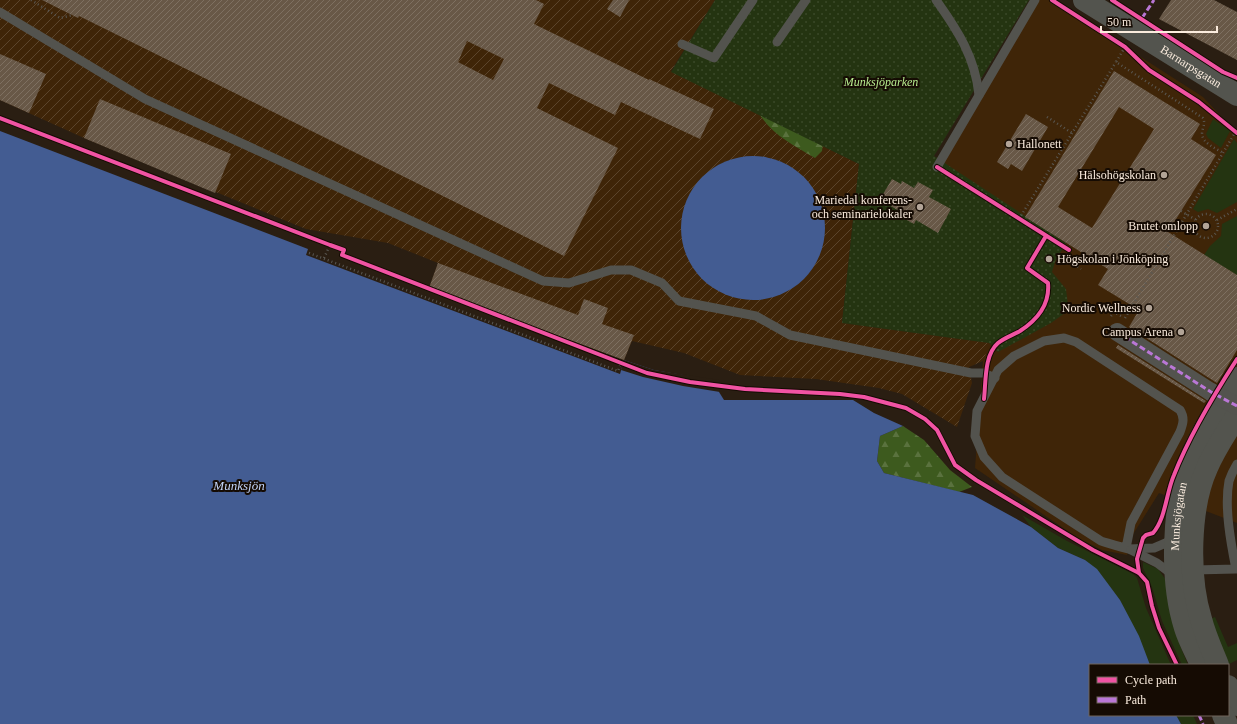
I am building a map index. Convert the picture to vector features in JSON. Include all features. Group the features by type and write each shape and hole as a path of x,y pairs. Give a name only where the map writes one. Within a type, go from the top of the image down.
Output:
{"main road":[{"name":"Barnarpsgatan","path":"1084,0 1237,95"},
{"name":"Munksjögatan","path":"1218,664 1185,573 1176,539 1178,505 1190,459 1204,430 1237,378"},
{"name":"Munksjögatan","path":"1200,664 1185,629 1179,601 1203,480 1212,459 1237,415"},
{"path":"1229,688 1237,705"}],"street":[{"path":"1117,332 1211,392 1237,406"}],"lane":[{"path":"682,44 714,58 753,0"},
{"path":"777,42 806,0"},
{"path":"936,0 957,31 974,64 979,95"},
{"path":"937,167 1035,0"},
{"path":"0,12 145,99 543,281 569,283 611,270 631,270 662,283 679,301 756,316 790,335 970,373 984,372 995,378"},
{"path":"1128,549 1131,523 1180,432 1184,420 1180,410 1076,342 1064,338 1044,342 1014,356 998,370 977,411 975,436 984,457 1002,477 1101,541 1128,549 1157,563 1185,573 1237,570 1231,543 1228,497 1229,480 1237,464"},
{"path":"1128,549 1154,548 1176,539"}],"path":[{"path":"31,0 60,18 73,15"},
{"path":"1019,219 1125,47"},
{"path":"1116,62 1203,118 1204,127 1202,133 1204,140 1223,153"},
{"path":"1047,117 1072,133"},
{"path":"1117,332 1236,131"},
{"path":"1217,220 1237,208"},
{"path":"1181,211 1196,220"},
{"path":"1205,214 1212,215 1217,220 1217,232 1206,238 1196,232 1194,225 1196,220 1205,214"},
{"path":"324,258 330,244"},
{"path":"1069,250 1065,258 1081,269"},
{"path":"309,253 618,371 621,363"}],"shaded area":[{"path":"0,0 715,0 671,71 859,164 842,323 990,343 983,361 969,367 972,383 957,427 902,394 879,388 816,379 740,375 684,353 632,341 624,360 429,288 438,263 388,243 306,229 84,138 0,100"},
{"name":"Högskolan i Jönköping","path":"1035,0 1052,0 1203,97 1237,133 1237,523 1159,493 1132,536 1127,555 1102,550 1078,538 975,468 983,361 989,343 842,323 937,167"}],"green space":[{"name":"Munksjöparken","path":"715,0 1029,0 934,156 1066,243 1055,262 1052,272 1066,289 1068,305 1065,313 1051,323 998,352 989,343 842,323 859,164 671,72"},
{"path":"755,107 823,143 822,151 815,158 781,137 767,124"},
{"path":"1213,119 1230,131 1221,148 1208,138 1206,134"},
{"path":"1234,139 1237,143 1237,202 1217,213 1208,209 1198,212 1193,209"},
{"path":"1237,216 1237,275 1204,255 1210,246 1221,236 1222,224"},
{"path":"903,426 924,440 950,470 972,487 959,492 884,473 877,461 880,436"},
{"path":"1022,515 1067,541 1133,574 1137,578 1146,608 1171,664 1150,664 1120,600 1110,587 1085,560 1058,548 1031,527"},
{"path":"1143,562 1158,569 1166,580 1175,627 1188,664 1182,664 1162,621 1152,587 1143,568"},
{"path":"1215,617 1228,647 1237,643 1237,660 1227,664 1210,619"},
{"path":"1177,716 1193,716 1197,724 1181,724"}],"water":[{"name":"Munksjön","path":"0,131 308,249 306,255 620,374 624,360 654,370 718,381 719,392 724,400 853,400 874,413 903,426 880,436 877,461 884,473 973,495 1031,527 1058,548 1085,560 1097,569 1120,600 1139,636 1150,664 1089,664 1089,716 1177,716 1181,724 0,724"},
{"path":"753,156 774,159 793,168 804,177 813,188 822,207 825,228 822,249 813,268 804,279 793,288 774,297 753,300 732,297 713,288 702,279 693,268 684,249 681,228 684,207 693,188 702,177 713,168 732,159"}],"pier":[{"path":"624,360 654,370 719,380 720,392 683,386 643,377 621,370"}],"building":[{"path":"42,0 536,0 544,4 534,24 649,80 714,109 700,139 621,102 615,115 549,83 537,108 618,148 564,256 79,16 78,18","holes":["467,41 504,59 493,80 458,62"]},
{"path":"613,0 629,0 620,17 607,9"},
{"path":"1171,0 1214,0 1237,12 1237,60 1159,19"},
{"path":"0,54 46,74 29,113 0,100"},
{"path":"1114,71 1200,124 1191,139 1216,155 1168,232 1237,275 1237,350 1217,383 1129,327 1139,310 1098,285 1108,269 1025,217","holes":["1119,107 1154,129 1092,228 1058,207"]},
{"path":"100,99 231,154 215,193 84,138"},
{"name":"Hallonett","path":"1026,114 1048,127 1022,171 1011,164 1008,169 997,162"},
{"name":"Mariedal konferens- och seminarielokaler","path":"892,179 901,184 902,181 914,188 918,182 933,190 929,197 951,209 938,233 916,220 914,224 898,215 901,212 889,205 891,201 882,196"},
{"path":"438,263 578,315 584,299 608,308 602,324 634,335 624,360 429,288"},
{"path":"1118,345 1206,401 1204,403 1116,348"}],"marked path":[{"path":"1142,18 1154,0"},
{"path":"1117,332 1211,392 1237,406"},
{"path":"1199,716 1203,724"}],"cycle path":[{"path":"1052,0 1125,47 1149,70 1199,102 1237,133"},
{"path":"1112,0 1223,72 1237,78"},
{"path":"0,118 344,250 342,255 647,373 690,382 745,389 840,394 864,397 906,408 925,419 937,430 955,465 976,480 1093,550 1139,573"},
{"path":"937,167 1069,250"},
{"path":"984,399 986,369 993,348 1000,341 1026,327 1037,317 1045,305 1048,283 1027,268 1046,236"},
{"path":"1177,664 1159,628 1152,606 1147,582 1139,573 1137,559 1143,538 1146,535 1153,533 1161,520 1171,482 1187,445 1211,401 1237,359"}],"place":[{"name":"Hallonett","path":"1009,144"},
{"name":"Hälsohögskolan","path":"1164,175"},
{"name":"Mariedal konferens- och seminarielokaler","path":"920,207"},
{"name":"Brutet omlopp","path":"1206,226"},
{"name":"Högskolan i Jönköping","path":"1049,259"},
{"name":"Nordic Wellness","path":"1149,308"},
{"name":"Campus Arena","path":"1181,332"}]}
